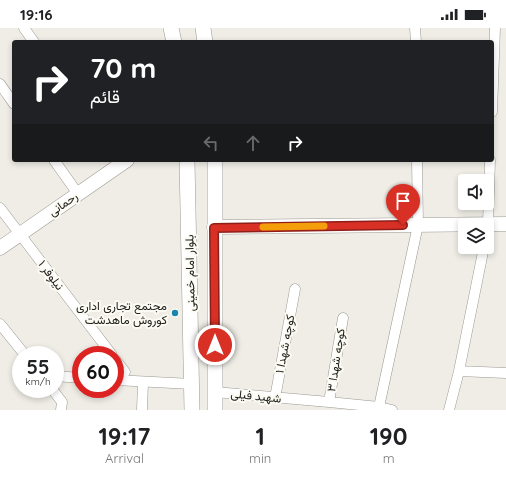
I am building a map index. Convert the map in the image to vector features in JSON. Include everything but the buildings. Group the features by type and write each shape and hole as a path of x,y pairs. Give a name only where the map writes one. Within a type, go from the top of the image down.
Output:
{"main road":[{"path":"171,28 174,40"},
{"path":"202,28 204,40"},
{"name":"بلوار امام خمینی","path":"187,162 192,410"},
{"name":"بلوار امام خمینی","path":"215,162 215,410"}],"street":[{"path":"24,28 33,40"},
{"path":"416,28 416,40"},
{"path":"494,56 495,28"},
{"path":"0,84 12,101"},
{"path":"55,162 78,194"},
{"name":"رحمانی","path":"0,248 78,194 119,162"},
{"path":"384,409 418,225 417,162"},
{"path":"488,218 490,162"},
{"name":"نیلوفر ۱","path":"0,208 105,346"},
{"path":"494,226 506,224"},
{"path":"214,228 418,225 458,226"},
{"path":"449,410 459,371 483,254"},
{"name":"کوچه شهدا ۱","path":"275,398 295,290"},
{"name":"کوچه شهدا ۳","path":"329,402 343,318"},
{"path":"0,324 18,346"},
{"path":"459,371 506,373"},
{"path":"124,381 192,384"},
{"path":"142,410 143,382"},
{"name":"شهید فیلی","path":"215,392 275,398 307,405 329,402 384,409"},
{"path":"59,398 62,402 61,410"}],"slow traffic":[{"path":"263,227 324,226"}],"place":[{"name":"مجتمع تجاری اداری کوروش ماهدشت","path":"175,313"}],"route":[{"path":"215,345 214,228 403,225"}]}
